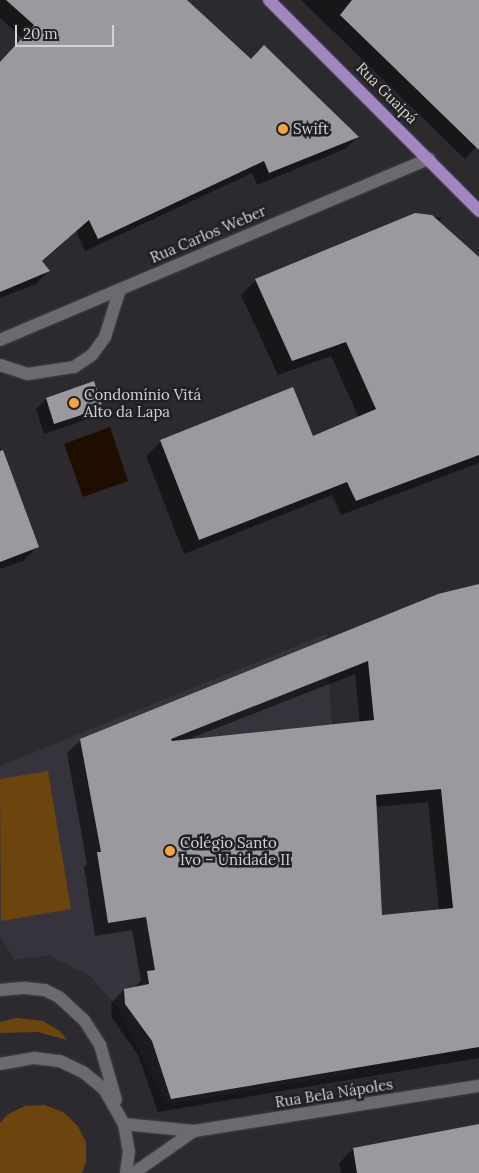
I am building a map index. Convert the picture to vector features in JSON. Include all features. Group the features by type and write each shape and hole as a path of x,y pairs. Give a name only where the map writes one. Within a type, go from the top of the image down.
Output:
{"main road":[{"name":"Rua Guaipá","path":"269,0 479,211"}],"street":[{"name":"Rua Carlos Weber","path":"0,340 429,159"},
{"path":"0,365 28,374 74,367 92,355 105,337 120,289"},
{"path":"0,990 25,988 45,990 59,998 84,1020 100,1045 118,1110 124,1124 129,1151 126,1173"},
{"path":"0,1064 34,1058 60,1061 84,1072 104,1089 118,1110"},
{"name":"Rua Bela Nápoles","path":"194,1131 479,1086"},
{"path":"124,1124 194,1131"},
{"path":"134,1173 194,1131"}],"shaded area":[{"path":"110,427 128,481 83,497 64,444"},
{"name":"Colégio Santo Ivo – Unidade II","path":"326,634 355,1073 166,1104 119,1009 90,976 48,955 14,960 0,936 0,766"},
{"path":"48,771 71,909 1,921 0,779"},
{"path":"16,1018 43,1021 60,1031 67,1040 38,1032 0,1033 0,1022"},
{"path":"45,1105 63,1112 77,1125 86,1142 86,1162 82,1173 0,1173 0,1123 8,1114 25,1106"}],"building":[{"path":"6,0 187,0 251,59 264,45 359,137 269,173 264,161 98,239 89,220 42,261 50,271 0,292 0,62 34,25"},
{"path":"352,0 479,0 479,150 340,15"},
{"path":"415,213 432,215 479,257 479,455 356,501 347,482 199,540 160,440 293,387 313,436 376,409 346,342 292,361 255,279"},
{"name":"Condomínio Vitá Alto da Lapa","path":"94,381 103,408 54,424 46,398"},
{"path":"3,450 39,547 0,562 0,451"},
{"name":"Colégio Santo Ivo – Unidade II","path":"479,584 479,1047 171,1099 152,1041 125,1004 124,989 149,984 147,971 155,970 146,917 108,923 97,852 101,852 80,739 438,594","holes":["368,661 374,720 172,741 171,739","441,789 453,908 382,915 376,795"]},
{"path":"479,1124 479,1173 357,1173 353,1148"}],"place":[{"name":"Swift","path":"283,129"},
{"name":"Condomínio Vitá Alto da Lapa","path":"74,403"},
{"name":"Colégio Santo Ivo – Unidade II","path":"170,851"}]}
